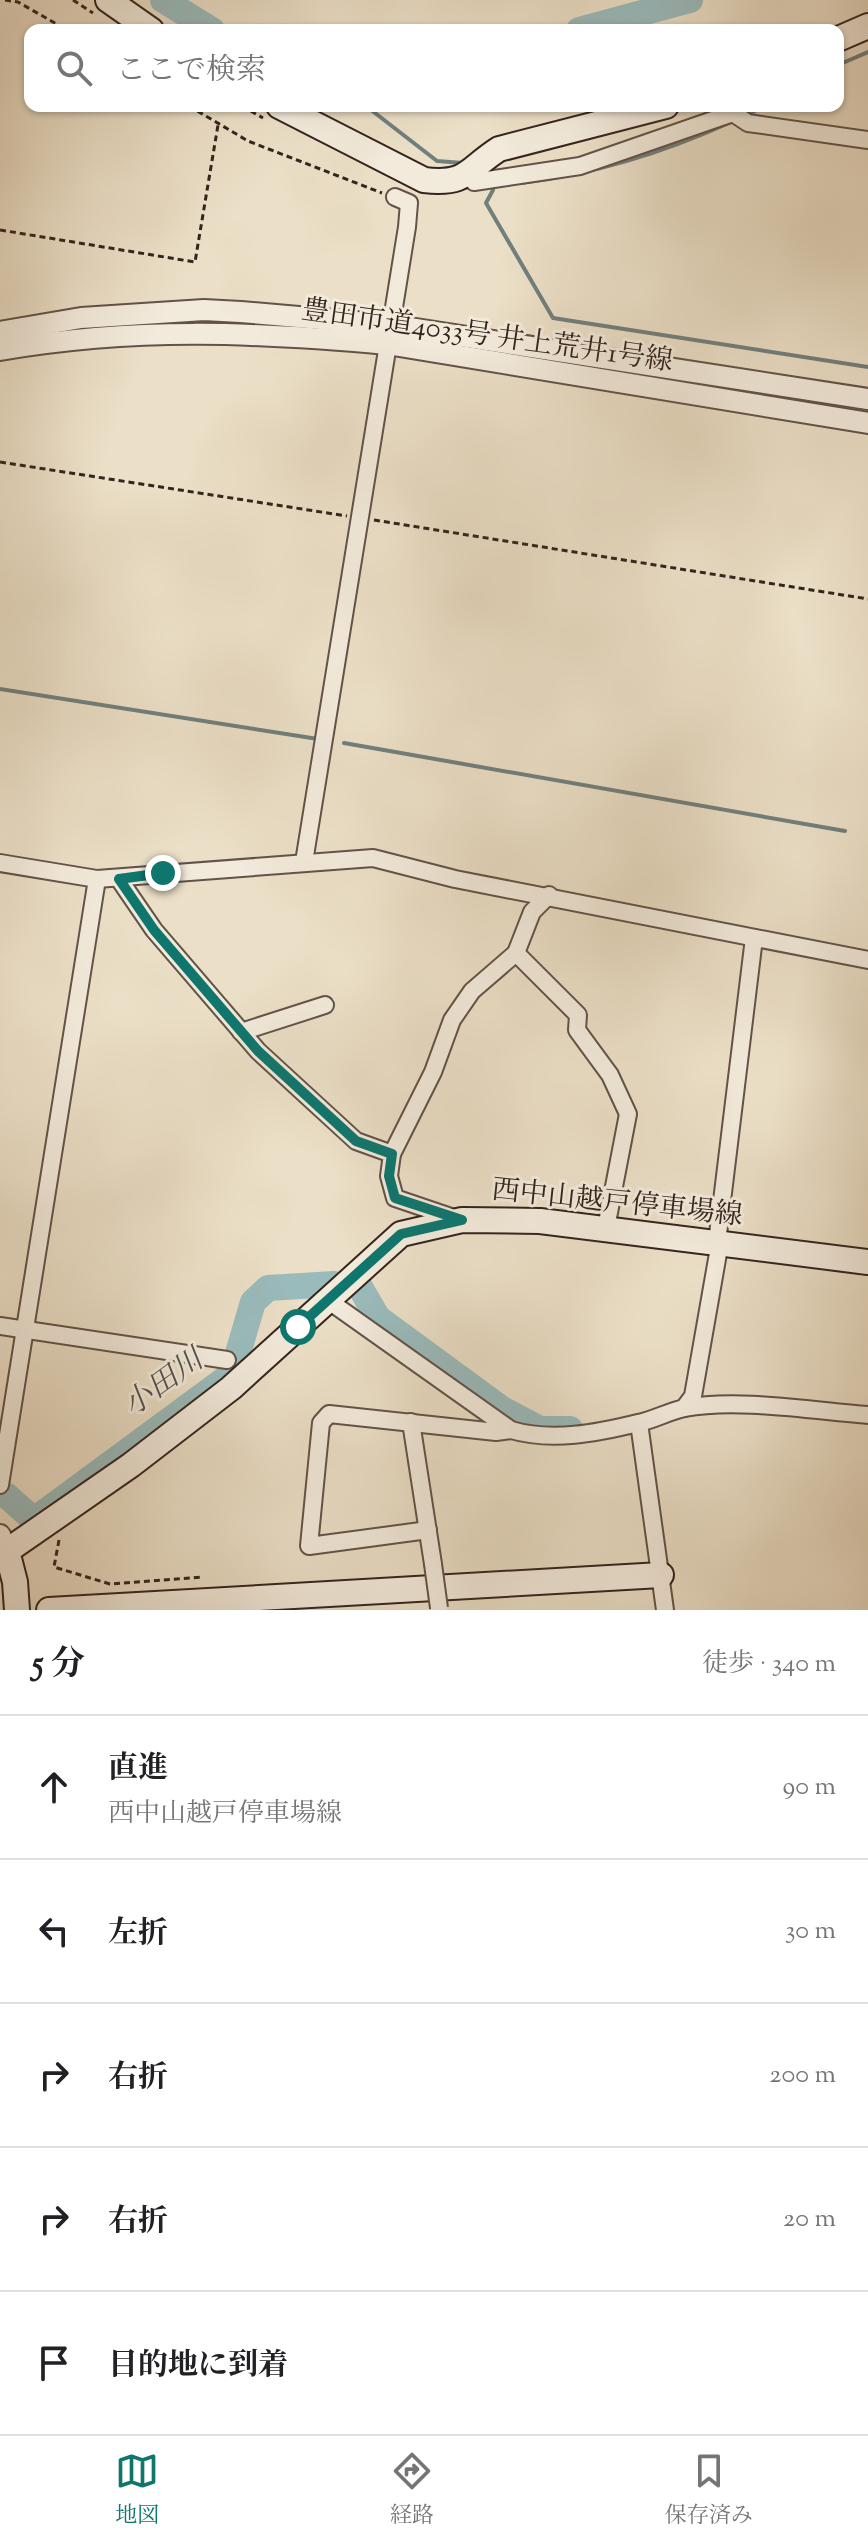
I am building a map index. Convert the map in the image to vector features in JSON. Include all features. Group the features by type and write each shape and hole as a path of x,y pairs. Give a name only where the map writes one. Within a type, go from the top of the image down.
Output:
{"main road":[{"path":"108,0 142,24"},
{"path":"844,36 868,26"},
{"path":"291,112 424,180 450,183 476,169 482,159 499,149 643,112"},
{"name":"西中山越戸停車場線","path":"17,1610 15,1582 3,1543 64,1512 231,1388 401,1234 462,1220 540,1221 868,1262"},
{"path":"49,1610 661,1575"}],"street":[{"path":"474,182 580,166 733,113 748,123 868,140"},
{"path":"304,862 409,203 395,197"},
{"name":"豊田市道4033号 井上荒井1号線","path":"0,332 81,318 204,310 868,399"},
{"name":"豊田市道4033号 井上荒井1号線","path":"0,350 104,336 188,331 389,335 868,423"},
{"path":"0,863 97,879 119,879 373,858 455,879 868,960"},
{"path":"0,1485 97,879"},
{"path":"119,879 154,930 241,1032 356,1141 392,1154"},
{"path":"462,1220 395,1198 389,1176 392,1154 433,1072 452,1020 472,991 516,953 532,912 549,895"},
{"path":"684,1408 693,1396 720,1242 718,1234 754,938"},
{"path":"516,953 578,1015 577,1030 610,1075 628,1114 606,1228"},
{"path":"241,1032 325,1005"},
{"path":"329,1301 511,1430"},
{"path":"0,1326 227,1360"},
{"path":"428,1530 309,1546 321,1423 329,1414 496,1432 511,1430 555,1437 639,1423 684,1408 773,1408 868,1416"},
{"path":"411,1422 439,1609"},
{"path":"639,1423 665,1610"}],"path":[{"path":"5,0 18,2 56,24"},
{"path":"198,112 218,125 306,166 395,197"},
{"path":"0,230 195,262 218,125"},
{"path":"0,462 868,599"},
{"path":"64,1512 54,1567 110,1584 203,1577"}],"waterway":[{"path":"163,0 202,24"},
{"path":"601,24 690,0"},
{"path":"844,62 868,52"},
{"path":"374,112 437,161 463,163"},
{"path":"746,115 753,112"},
{"path":"521,183 628,161 731,122"},
{"path":"493,190 486,203 553,318 868,367"},
{"path":"0,689 318,739"},
{"path":"344,743 845,831"},
{"name":"小田川","path":"357,1282 378,1318 502,1409 540,1429 570,1429"},
{"name":"小田川","path":"7,1496 34,1520 232,1374 253,1302 268,1288 334,1284"}],"route":[{"path":"163,873 119,879 154,930 201,988 258,1051 356,1141 392,1154 389,1176 395,1198 462,1220 432,1230 401,1234 298,1327"}]}
